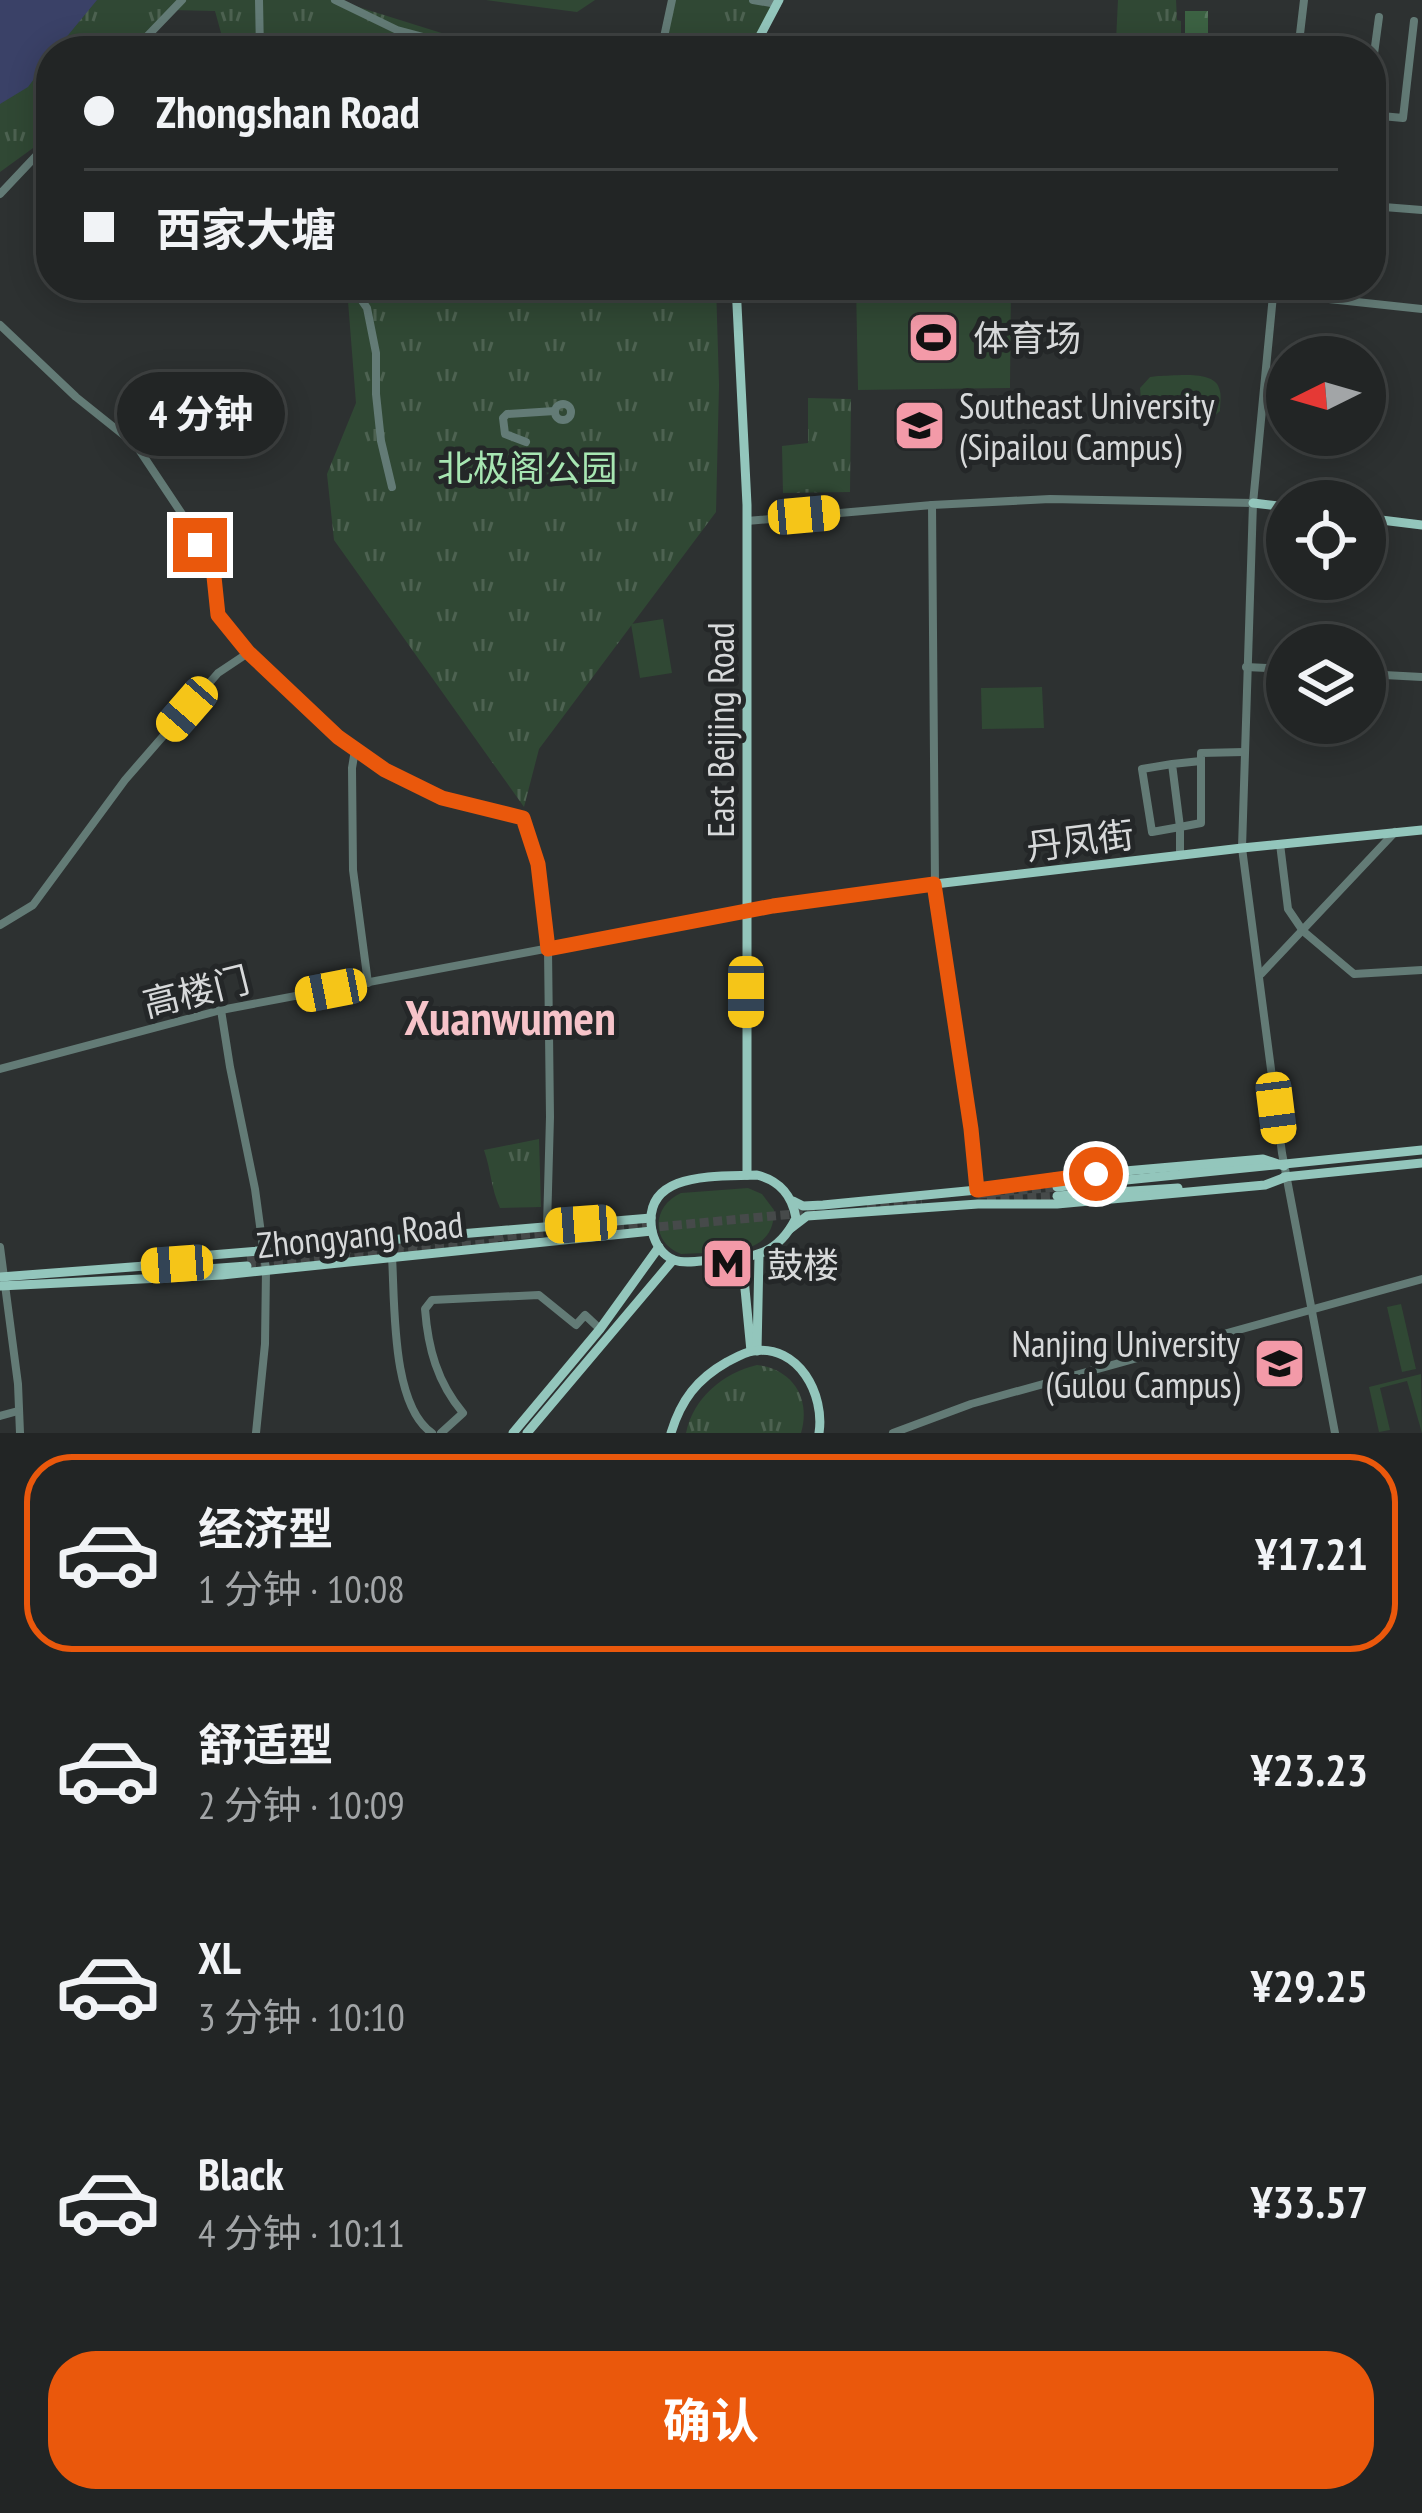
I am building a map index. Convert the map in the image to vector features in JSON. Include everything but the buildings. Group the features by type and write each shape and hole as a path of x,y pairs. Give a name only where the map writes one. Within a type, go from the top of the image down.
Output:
{"main road":[{"path":"760,36 778,2"},
{"name":"East Beijing Road","path":"737,300 747,521 746,1175"},
{"path":"1253,503 1266,505"},
{"path":"1386,521 1422,525"},
{"name":"丹凤街","path":"746,911 934,884 1422,830"},
{"path":"1422,1150 1284,1165 1057,1191 1241,1170 1284,1165 1422,1162"},
{"path":"1263,1159 1284,1165 1265,1185 1031,1205 807,1216 771,1249 742,1258 673,1260 659,1247 652,1224 656,1200 679,1181 764,1176 793,1201 808,1206 1263,1159"},
{"path":"790,1229 796,1218 793,1201"},
{"name":"Zhongyang Road","path":"3,1281 211,1255 547,1226 652,1224"},
{"name":"Zhongyang Road","path":"3,1281 222,1275 652,1224"},
{"path":"513,1433 600,1329 659,1247"},
{"path":"754,1351 759,1255"},
{"path":"742,1258 754,1351"},
{"path":"527,1433 673,1260"},
{"name":"Zhongyang Road","path":"3,1281 247,1262 142,1266"},
{"path":"671,1433 694,1386 754,1351 793,1363 810,1381 821,1411 819,1433"}],"street":[{"path":"147,36 182,0"},
{"path":"259,0 260,36"},
{"path":"334,0 420,36"},
{"path":"664,36 672,0"},
{"path":"753,0 778,2"},
{"path":"1300,36 1304,0"},
{"path":"1376,36 1378,17"},
{"path":"1386,116 1402,118 1414,21"},
{"path":"0,194 36,156"},
{"path":"1386,207 1422,210"},
{"path":"361,300 376,353 381,441 392,487"},
{"path":"1273,300 1253,503 1242,848 1284,1165 1335,1433"},
{"path":"1355,300 1422,309"},
{"path":"0,326 136,445 213,567 218,615 248,652 338,737 385,770 442,798 523,818 538,864 548,949 547,1226"},
{"path":"526,442 505,434 503,418 555,411"},
{"path":"747,521 1050,499 1253,503"},
{"path":"932,505 934,884 977,1190"},
{"path":"0,925 33,904 125,780 218,673 248,652"},
{"path":"1246,667 1266,668"},
{"path":"1386,675 1422,677"},
{"path":"355,750 353,871 368,983"},
{"path":"1201,761 1142,769 1152,832 1201,823 1201,761 1201,752 1244,752"},
{"path":"1172,764 1180,855"},
{"path":"1260,975 1396,831"},
{"path":"1280,844 1288,909 1303,931 1354,974 1422,970"},
{"name":"高楼门","path":"0,1069 221,1010 746,911"},
{"path":"221,1010 266,1270 256,1433"},
{"path":"0,1247 20,1433"},
{"path":"392,1257 403,1383 428,1432 463,1413 443,1387 429,1348 425,1309 432,1300 539,1295 576,1325 585,1316 600,1329"},
{"path":"893,1433 970,1404 1422,1280"},
{"path":"0,1416 18,1411"}],"green space":[{"path":"0,0 336,0 451,36 222,36 215,11 172,10 149,36 36,36 36,146 0,172"},
{"path":"486,0 595,0 577,12"},
{"path":"672,0 779,0 759,36 664,36"},
{"path":"1118,0 1176,0 1181,36 1116,36"},
{"path":"1185,11 1208,11 1208,36 1185,36"},
{"name":"北极阁公园","path":"716,300 716,512 539,749 524,807 334,540 327,474 356,403 348,301"},
{"name":"体育场","path":"856,300 1011,300 1010,388 858,390"},
{"path":"1193,375 1216,382 1220,391 1220,411 1212,418 1151,414 1141,400 1140,388 1150,377"},
{"path":"808,398 851,399 850,492 783,493 782,446 808,443"},
{"path":"663,619 672,673 640,678 631,624"},
{"path":"1042,687 1044,728 982,729 981,688"},
{"path":"539,1139 541,1207 500,1208 484,1150"},
{"path":"748,1188 762,1194 774,1210 772,1226 755,1245 681,1254 664,1241 658,1224 671,1199 681,1193"},
{"path":"1401,1304 1416,1369 1402,1372 1387,1307"},
{"path":"757,1365 780,1373 796,1388 803,1409 801,1433 686,1433 695,1409 711,1389"},
{"path":"1421,1374 1422,1433 1407,1381 1380,1388 1390,1430 1379,1432 1369,1387"}],"water":[{"path":"0,0 97,0 67,36 36,36 36,76 28,87 0,104"}],"tunnel":[{"path":"978,1194 1057,1187"},
{"path":"987,1200 1057,1196"},
{"path":"867,1208 922,1204"},
{"path":"646,1228 815,1212"},
{"path":"494,1237 651,1223"},
{"path":"247,1259 430,1242"},
{"path":"247,1266 504,1242"}],"place":[{"name":"体育场","path":"934,337"},
{"name":"Southeast University (Sipailou Campus)","path":"920,426"},
{"name":"鼓楼","path":"728,1264"},
{"name":"Nanjing University (Gulou Campus)","path":"1279,1364"}],"district":[{"name":"Xuanwumen","path":"510,1017"}],"route":[{"path":"200,545 213,567 218,615 248,652 338,737 385,770 442,798 523,818 538,864 548,949 773,906 934,884 977,1190 1096,1174"}]}
